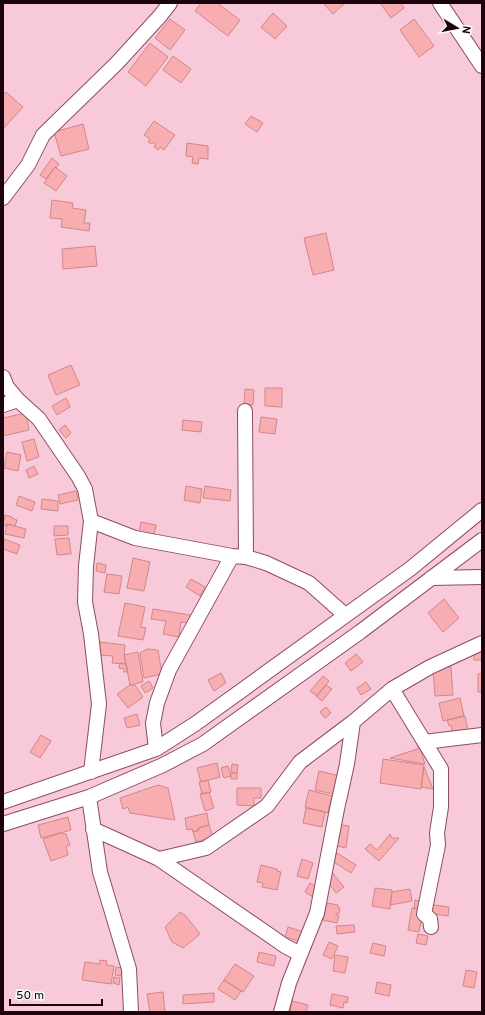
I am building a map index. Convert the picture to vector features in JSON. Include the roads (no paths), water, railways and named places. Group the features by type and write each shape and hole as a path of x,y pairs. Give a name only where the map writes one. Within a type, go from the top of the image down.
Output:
{"street":[{"path":"3,198 28,165 43,135 117,63 170,3"},
{"path":"440,3 482,66"},
{"path":"3,377 7,387 18,400 39,419 86,489 91,521 86,566 85,602 92,641 99,704 91,772"},
{"path":"3,405 18,400"},
{"path":"156,749 154,723 157,702 170,670 239,556 245,411"},
{"path":"3,802 156,749 195,724 410,569 482,510"},
{"path":"91,521 135,538 239,556 266,563 309,583 345,615"},
{"path":"3,824 89,797 163,765 203,744 360,632 482,540"},
{"path":"431,578 482,577"},
{"path":"159,859 206,848 267,806 300,762 353,722 392,689 430,666 482,643"},
{"path":"392,689 441,769 441,807 438,845 424,914 430,919 431,927"},
{"path":"281,1012 289,983 317,913 336,809 347,764 353,722"},
{"path":"424,742 482,735"},
{"path":"89,797 100,872 129,968 131,1012"},
{"path":"93,830 159,859 285,946 300,954"}]}
